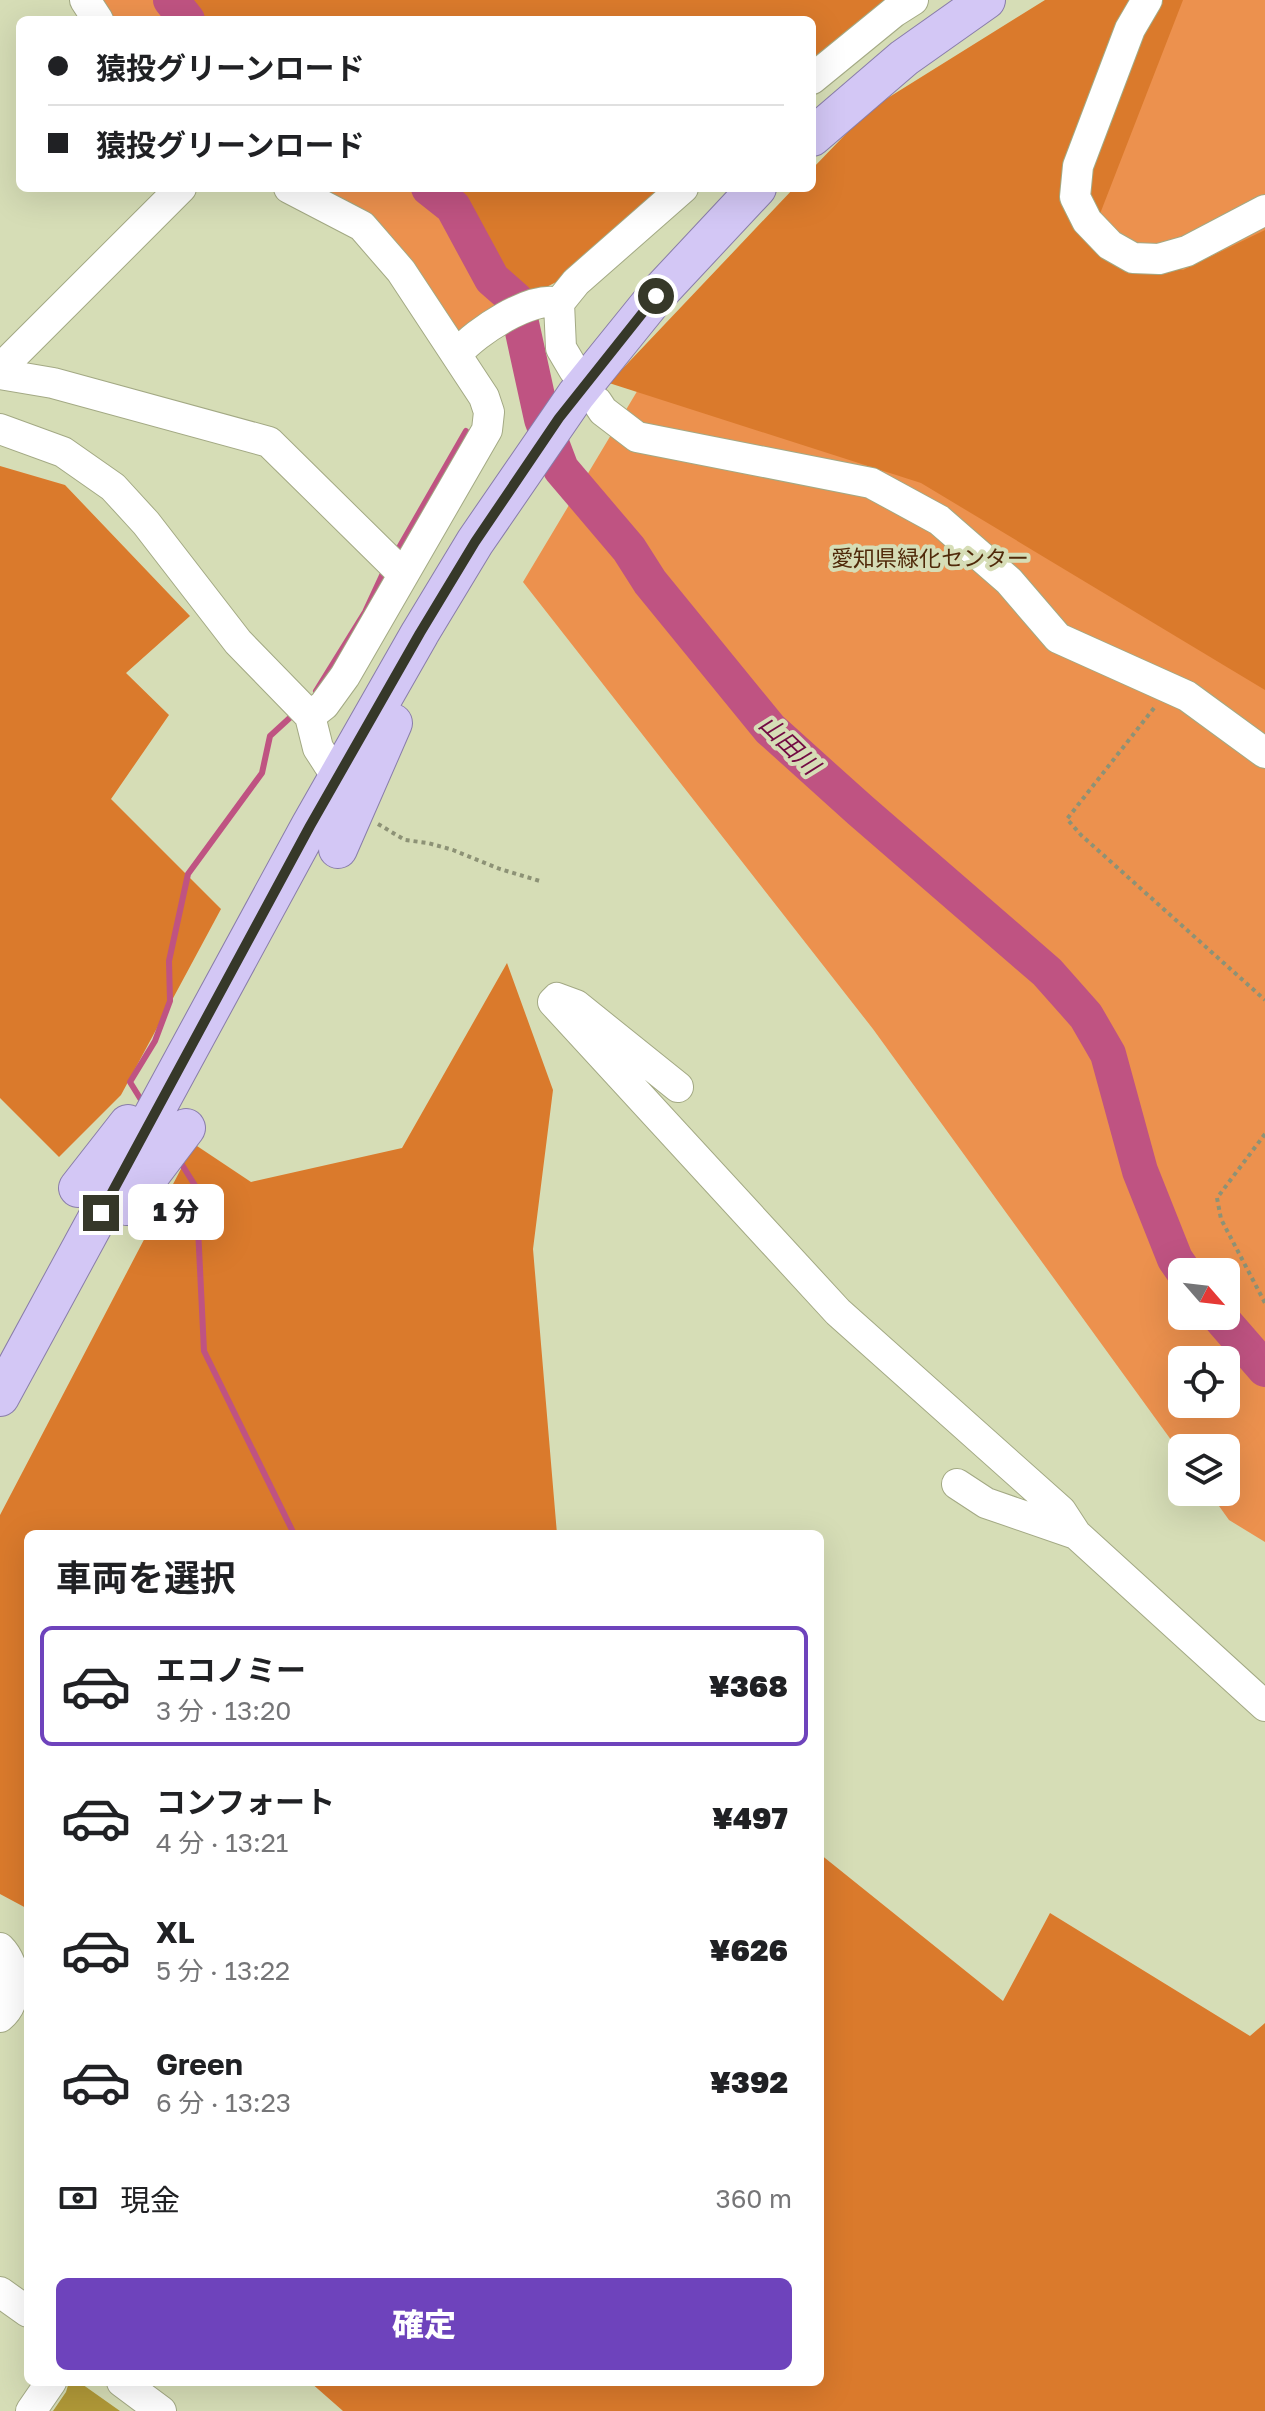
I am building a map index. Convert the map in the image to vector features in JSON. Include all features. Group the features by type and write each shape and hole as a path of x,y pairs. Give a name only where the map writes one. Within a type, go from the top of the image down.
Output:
{"main road":[{"path":"816,134 904,58 986,0"},
{"path":"0,1397 324,838 475,542 582,389 656,296 753,192"},
{"path":"78,1188 156,1084 281,867 324,838"},
{"path":"0,1418 110,1231 186,1128"}],"street":[{"path":"816,76 913,0"},
{"path":"1147,0 1130,29 1078,166 1075,197 1087,221 1110,245 1133,258 1159,259 1187,251 1265,210"},
{"path":"0,372 177,192"},
{"path":"297,192 362,226 401,271 458,353 484,397 489,412 487,430 345,676 324,705 310,716"},
{"path":"458,353 472,336 547,303 576,282 678,192"},
{"path":"547,303 561,348 582,389 603,411 637,437 871,483 939,520 1009,581 1058,638 1187,696 1265,753"},
{"path":"0,372 53,383 269,442 403,574"},
{"path":"0,429 63,452 113,487 146,523 238,642 310,716 318,748 329,765"},
{"path":"678,1087 576,1005 557,998 553,1002 838,1312 1061,1511 1076,1534 1265,1706"},
{"path":"957,1484 986,1503 1076,1534"},
{"path":"0,1948 8,1956 15,1983 6,2012 0,2017"},
{"path":"0,2292 24,2309"},
{"path":"31,2411 48,2386"},
{"path":"127,2386 161,2411"}],"path":[{"path":"1170,688 1067,819 1265,1000"},
{"path":"373,821 405,840 453,850 540,881"},
{"path":"1265,1134 1217,1198 1221,1219 1265,1303"}],"green space":[{"path":"100,0 606,0 602,16 111,16"},
{"name":"愛知県緑化センター","path":"1055,0 1265,0 1265,1542 1229,1520 1219,1506 1240,1506 1240,1434 1168,1436 873,1029 523,582 654,363"},
{"path":"314,192 559,192 535,293 458,335"}],"shaded area":[{"path":"181,0 899,0 816,59 816,16 194,16"},
{"path":"1045,0 1183,0 1091,237 1183,270 1265,230 1265,690 921,483 609,383 790,192 816,192 816,165 870,109"},
{"path":"444,192 662,192 562,279 535,293 505,268 500,269 466,212"},
{"path":"0,466 65,485 190,616 126,673 169,715 111,799 221,909 121,1095 59,1157 0,1098"},
{"path":"507,963 553,1090 533,1249 557,1530 24,1530 24,1907 0,1894 0,1515 194,1144 251,1182 402,1148"},
{"path":"824,1857 1003,2001 1050,1913 1250,2036 1265,2023 1265,2411 343,2411 315,2386 824,2386"}],"building":[{"path":"68,2386 85,2386 120,2411 53,2411"}],"waterway":[{"name":"山田川","path":"171,0 184,16"},
{"name":"山田川","path":"434,192 453,207 492,279 516,300 542,419 561,469 629,549 650,582 770,729 1047,972 1086,1016 1108,1054 1140,1171 1175,1258"},
{"path":"396,553 466,431"},
{"path":"316,691 365,612 385,569"},
{"path":"143,1103 130,1082 155,1041 170,1001 169,961 188,874 262,773 270,736 294,714"},
{"path":"179,1160 196,1187 204,1351 292,1530"},
{"name":"山田川","path":"1231,1330 1265,1369"}],"route":[{"path":"101,1213 310,826 475,542 559,418 656,296"}]}
